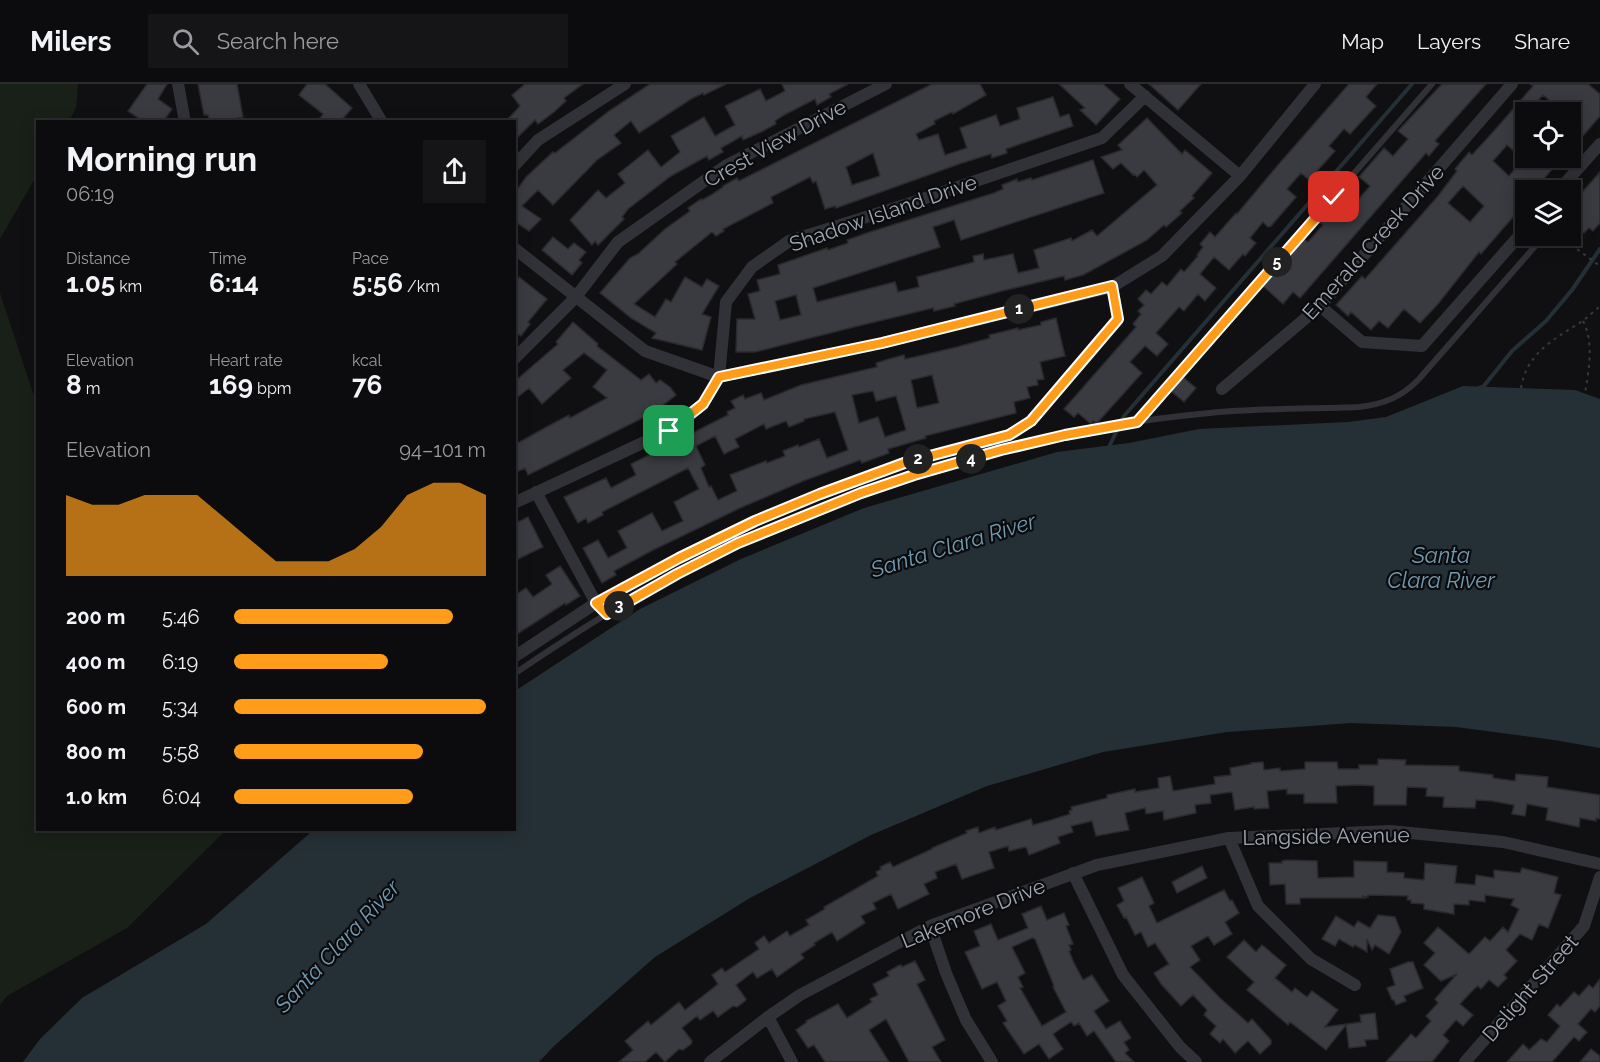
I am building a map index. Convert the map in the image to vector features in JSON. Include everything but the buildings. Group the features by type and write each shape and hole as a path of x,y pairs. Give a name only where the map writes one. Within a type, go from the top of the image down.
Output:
{"street":[{"path":"178,84 185,120"},
{"path":"359,84 381,120"},
{"path":"516,164 538,140 625,84"},
{"name":"Crest View Drive","path":"516,357 575,298 618,242 727,165 886,84"},
{"path":"516,250 645,351 719,377 882,343 1112,286 1162,256 1240,176 1315,84"},
{"name":"Emerald Creek Drive","path":"1222,389 1320,306 1512,84"},
{"path":"1133,85 1240,176"},
{"name":"Shadow Island Drive","path":"516,502 669,431 703,404 719,377 726,302 752,267 789,241 908,204 1101,138 1145,96"},
{"path":"1568,180 1600,144"},
{"path":"1320,306 1362,342 1422,345 1515,240"},
{"path":"516,656 596,603 679,558 755,521 907,462 1009,435 1031,421 1118,319 1112,286"},
{"path":"536,492 596,603"},
{"name":"Langside Avenue","path":"1230,838 1390,831 1503,842 1600,864"},
{"path":"1230,838 1258,906 1311,959 1355,985"},
{"name":"Lakemore Drive","path":"710,1062 800,995 930,926 1097,865 1230,838"},
{"path":"1073,873 1123,975 1180,1047 1196,1062"},
{"name":"Delight Street","path":"1465,1062 1584,926 1600,877"},
{"path":"930,926 946,973 966,1020 992,1062"},
{"path":"768,1017 792,1062"}],"lane":[{"path":"1133,423 1432,84"},
{"path":"516,673 607,614 677,574 738,543 861,493 914,475 1001,450 1133,423 1211,413 1359,407 1389,401 1410,388 1419,379 1535,246"},
{"path":"596,603 607,614"}],"path":[{"path":"1573,246 1600,266"},
{"path":"1521,388 1528,365 1535,356 1557,336 1582,321 1600,306"},
{"path":"1582,321 1588,334 1589,351 1585,393"}],"shaded area":[{"path":"0,84 78,84 76,108 70,120 36,120 36,177 0,239"},
{"path":"0,293 36,402 36,831 224,832 127,928 7,996 0,1005"}],"water":[{"name":"Santa Clara River","path":"1463,386 1575,390 1600,399 1600,748 1456,727 1351,723 1227,732 1103,752 987,786 871,835 750,898 655,957 539,1062 23,1062 40,1039 82,998 206,924 310,833 516,831 516,690 640,609 741,559 864,508 1057,452 1129,443 1199,429 1348,422 1386,417"}],"waterway":[{"path":"1108,449 1124,416 1412,84"},
{"path":"1479,388 1483,387 1512,351 1546,321 1572,290 1600,249"}],"route":[{"path":"669,431 703,404 719,377 882,343 1112,286 1118,319 1031,421 1009,435 907,462 755,521 679,558 596,603 607,614 677,574 738,543 861,493 1001,450 1137,422 1334,197"}]}
